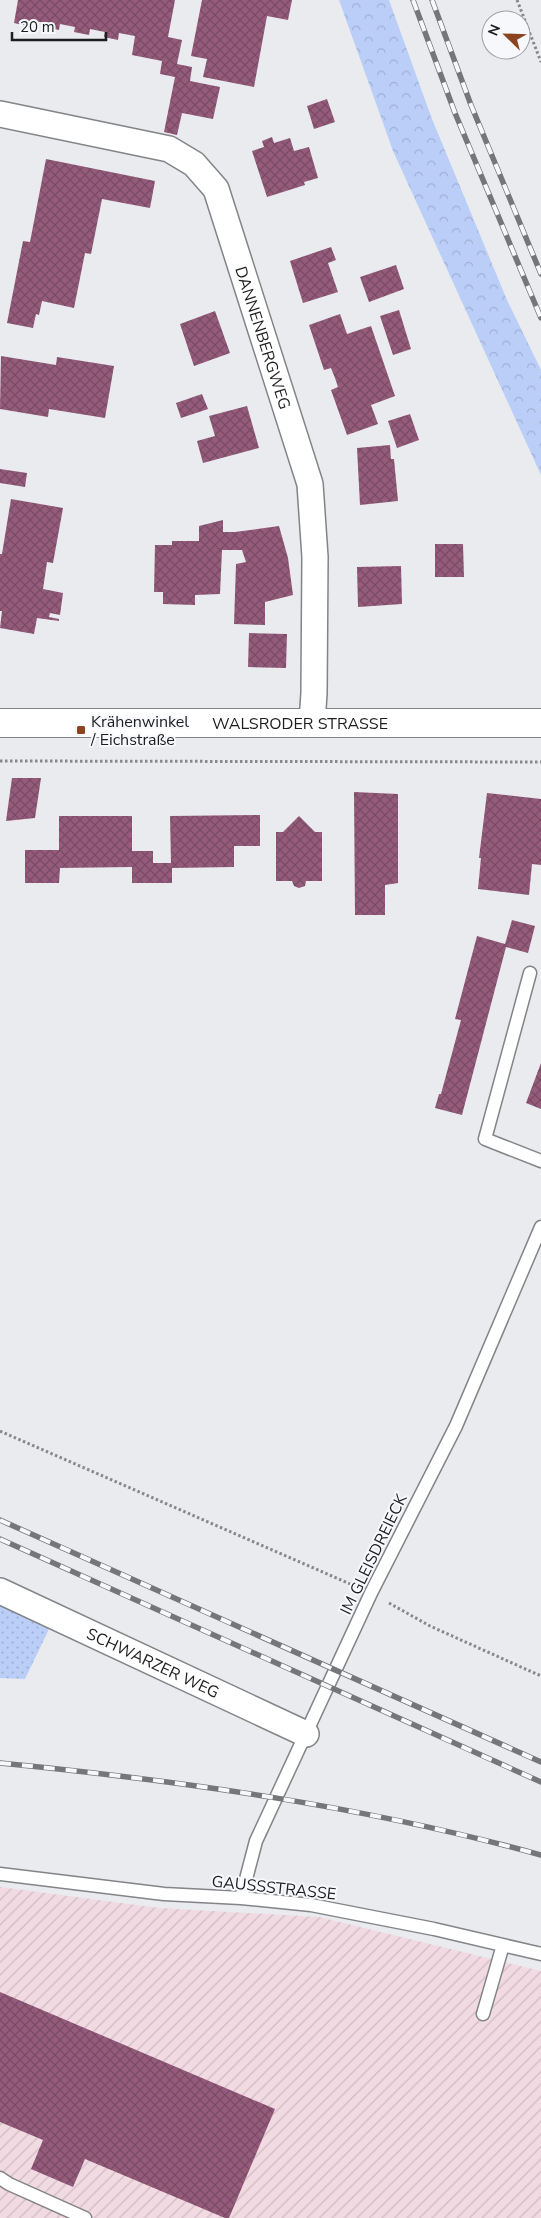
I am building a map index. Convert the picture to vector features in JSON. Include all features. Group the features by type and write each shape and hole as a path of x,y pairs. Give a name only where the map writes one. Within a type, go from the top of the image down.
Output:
{"street":[{"name":"DANNENBERGWEG","path":"0,114 169,149 194,164 216,189 310,484 314,556 314,693 312,723"},
{"name":"WALSRODER STRASSE","path":"0,723 541,723"},
{"name":"SCHWARZER WEG","path":"0,1591 306,1734"}],"lane":[{"path":"530,973 485,1139 541,1161"},
{"name":"IM GLEISDREIECK","path":"241,1898 256,1841 371,1593 456,1426 541,1226"},
{"name":"GAUSSSTRASSE","path":"0,1874 164,1894 311,1904 541,1954"},
{"path":"483,2014 503,1945"},
{"path":"0,2178 9,2184 85,2218"}],"path":[{"path":"517,0 541,62"},
{"path":"0,762 541,762"},
{"path":"0,1431 371,1593 430,1626 541,1676"}],"shaded area":[{"path":"0,1887 159,1908 319,1917 541,1971 541,2218 0,2218"}],"green space":[{"path":"339,0 389,0 432,119 507,300 541,370 541,475 393,151"},
{"path":"0,1602 51,1625 25,1679 0,1678"}],"building":[{"path":"18,0 175,0 168,37 182,40 177,64 192,67 190,81 220,87 213,119 182,113 177,135 164,132 175,77 160,74 162,61 132,55 135,36 119,33 118,40 104,37 105,32 90,29 89,35 74,32 75,27 60,24 59,30 44,27 45,23 30,20 28,26 14,23"},
{"path":"202,0 292,0 288,20 267,16 254,87 203,77 207,59 191,56"},
{"path":"327,99 335,122 314,129 307,106"},
{"path":"272,137 274,143 290,138 294,151 309,147 318,178 304,182 305,185 267,197 252,151 264,147 262,141"},
{"path":"46,159 155,181 150,208 102,199 91,254 85,253 74,308 42,301 39,315 36,314 33,328 7,323 23,241 30,242"},
{"path":"331,247 336,260 328,263 338,292 303,303 290,261"},
{"path":"396,265 404,289 369,302 360,277"},
{"path":"399,310 411,349 393,355 380,316"},
{"path":"215,311 230,353 194,366 180,324"},
{"path":"340,314 347,334 371,326 395,396 371,405 378,424 347,435 331,390 338,387 335,378 331,368 324,370 309,325"},
{"path":"1,356 56,365 57,357 114,366 105,418 49,409 48,417 0,409"},
{"path":"202,394 208,409 181,418 176,403"},
{"path":"247,406 259,448 203,463 197,441 215,436 209,416"},
{"path":"410,414 419,440 397,448 388,421"},
{"path":"390,445 391,459 394,459 398,501 360,505 357,448"},
{"path":"0,469 27,473 25,487 0,483"},
{"path":"11,499 63,508 53,563 47,562 43,589 63,593 60,615 50,613 49,617 59,619 59,621 37,618 34,634 0,628 2,611 0,611 0,554 2,554"},
{"path":"223,520 223,532 279,526 288,558 293,595 265,602 265,625 234,624 236,564 246,562 242,550 222,550 220,594 195,595 195,605 163,604 163,592 154,592 155,545 172,545 172,541 199,541 199,526"},
{"path":"435,544 463,544 464,577 435,577"},
{"path":"401,566 402,604 358,607 357,567"},
{"path":"249,633 287,634 286,668 248,667"},
{"path":"12,778 41,778 35,818 6,821"},
{"path":"354,792 398,794 398,883 385,885 385,915 355,915"},
{"path":"487,793 541,799 541,865 532,864 529,895 478,889 481,858 479,858"},
{"path":"260,815 260,846 234,846 234,867 172,868 172,883 132,883 132,867 60,868 59,883 25,883 25,850 59,850 59,816 132,816 132,851 153,851 153,863 171,863 170,816"},
{"path":"299,816 315,832 322,832 322,881 306,881 305,886 299,888 294,886 292,881 276,881 276,832 283,832"},
{"path":"512,920 535,926 528,953 506,947 462,1115 435,1108 439,1094 441,1094 461,1020 455,1019 477,936 505,944"},
{"path":"541,1063 541,1109 526,1103"},
{"path":"0,1992 275,2109 229,2218 225,2218 85,2159 73,2187 31,2169 43,2140 0,2122"}],"railway":[{"path":"413,0 455,113 541,318"},
{"path":"432,0 471,105 541,274"},
{"path":"0,1520 541,1762"},
{"path":"0,1539 541,1782"},
{"path":"0,1763 137,1778 272,1797 407,1822 541,1855"}],"place":[{"name":"Krähenwinkel / Eichstraße","path":"81,730"}]}
